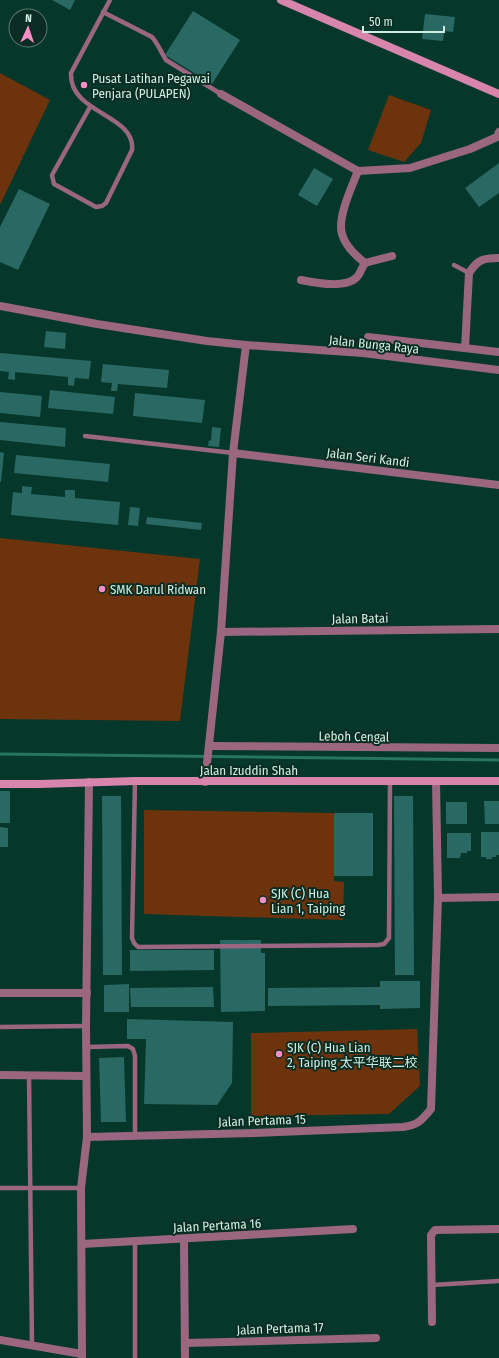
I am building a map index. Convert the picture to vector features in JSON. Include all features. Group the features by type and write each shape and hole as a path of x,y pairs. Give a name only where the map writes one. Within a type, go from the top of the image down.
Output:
{"main road":[{"path":"281,0 499,94"},
{"name":"Jalan Izuddin Shah","path":"0,784 135,781 499,781"}],"street":[{"path":"221,94 358,171 410,168 470,149 497,137 499,132"},
{"path":"358,171 348,194 342,217 342,233 353,253 365,263"},
{"path":"301,280 324,284 348,282 357,278 365,263 392,256"},
{"path":"465,348 469,273 474,266 484,258 499,258"},
{"name":"Jalan Bunga Raya","path":"0,306 207,341 363,353 499,370"},
{"name":"Jalan Bunga Raya","path":"368,337 499,352"},
{"path":"205,782 221,632 233,453 246,345"},
{"name":"Jalan Seri Kandi","path":"233,453 499,485"},
{"name":"Jalan Batai","path":"221,632 499,629"},
{"name":"Leboh Cengal","path":"208,749 499,748"},
{"path":"436,781 438,898 499,897"},
{"path":"0,1340 82,1356 81,1188 88,1137 86,993 89,782"},
{"name":"Jalan Pertama 15","path":"88,1137 254,1133 403,1127 415,1125 431,1109 438,898"},
{"path":"0,993 86,993"},
{"path":"0,1075 86,1076"},
{"name":"Jalan Pertama 16","path":"82,1244 353,1229"},
{"path":"432,1322 431,1236 435,1230 499,1229"},
{"path":"184,1239 185,1358"},
{"name":"Jalan Pertama 17","path":"185,1343 376,1338"}],"lane":[{"path":"90,107 52,175 52,180 54,184 96,207 102,206 106,203 132,150 133,142 130,134 123,126 90,107 73,86 71,73 110,0"},
{"path":"103,12 152,36 158,43 166,60 221,94"},
{"path":"454,265 469,273"},
{"path":"85,436 233,453"},
{"path":"135,781 132,938 138,947 378,945 387,942 389,938 390,781"},
{"path":"0,1027 86,1026"},
{"path":"86,1047 128,1046 133,1049 135,1056 135,1136"},
{"path":"29,1075 32,1346"},
{"path":"0,1188 81,1188"},
{"path":"135,1242 135,1358"},
{"path":"432,1285 499,1281"}],"shaded area":[{"path":"0,73 50,100 0,205"},
{"path":"389,95 431,110 421,143 404,162 368,150"},
{"path":"0,538 200,559 180,721 0,719"},
{"path":"144,810 334,813 334,881 344,882 343,920 144,914"},
{"path":"417,1029 420,1086 389,1114 251,1116 251,1033"}],"building":[{"path":"52,0 75,0 70,10"},
{"path":"193,11 240,40 212,84 165,55"},
{"path":"425,14 455,17 453,32 444,31 443,41 422,39"},
{"path":"499,163 499,193 479,207 465,188"},
{"path":"314,168 333,179 317,206 298,195"},
{"path":"19,189 50,204 18,270 0,262 0,227"},
{"path":"46,331 66,333 65,349 44,347"},
{"path":"0,353 91,361 89,379 75,378 74,386 68,385 68,377 15,372 15,380 8,379 9,372 0,371"},
{"path":"103,364 169,370 167,388 118,384 117,391 111,391 112,383 101,382"},
{"path":"50,390 115,397 113,414 48,408"},
{"path":"0,392 42,396 40,417 0,413"},
{"path":"135,393 205,400 202,423 133,416"},
{"path":"0,422 66,428 65,447 0,440"},
{"path":"212,427 221,428 219,447 208,446 209,440 211,441"},
{"path":"0,452 4,453 1,482 0,482"},
{"path":"16,455 110,464 108,482 14,473"},
{"path":"22,486 32,487 31,494 65,497 65,490 75,490 75,498 120,502 118,525 11,515 13,492 22,493"},
{"path":"130,507 140,508 138,526 128,525"},
{"path":"147,517 202,523 201,530 146,524"},
{"path":"0,791 10,791 10,823 0,823"},
{"path":"102,796 121,796 122,975 103,975"},
{"path":"394,796 413,796 414,975 395,975"},
{"path":"484,801 499,801 499,824 485,824"},
{"path":"446,802 467,802 467,824 446,824"},
{"path":"334,813 373,813 373,876 334,876"},
{"path":"0,827 8,828 8,847 0,847"},
{"path":"481,832 499,832 499,855 492,857 492,859 481,857"},
{"path":"447,833 471,833 471,851 461,853 460,858 447,858"},
{"path":"220,940 261,940 261,953 265,953 265,1011 221,1012"},
{"path":"130,950 214,950 214,970 130,971"},
{"path":"380,981 420,981 420,1008 380,1009 380,1005 268,1006 268,988 380,987"},
{"path":"129,984 129,1012 104,1012 104,985"},
{"path":"213,987 214,1007 131,1007 130,988"},
{"path":"127,1019 233,1022 232,1083 217,1105 144,1104 146,1039 127,1039"},
{"path":"124,1057 126,1122 101,1122 99,1058"}],"waterway":[{"path":"0,754 499,760"}],"place":[{"name":"Pusat Latihan Pegawai Penjara (PULAPEN)","path":"84,85"},
{"name":"SMK Darul Ridwan","path":"102,589"},
{"name":"SJK (C) Hua Lian 1, Taiping","path":"263,900"},
{"name":"SJK (C) Hua Lian 2, Taiping 太平华联二校","path":"279,1054"}]}
